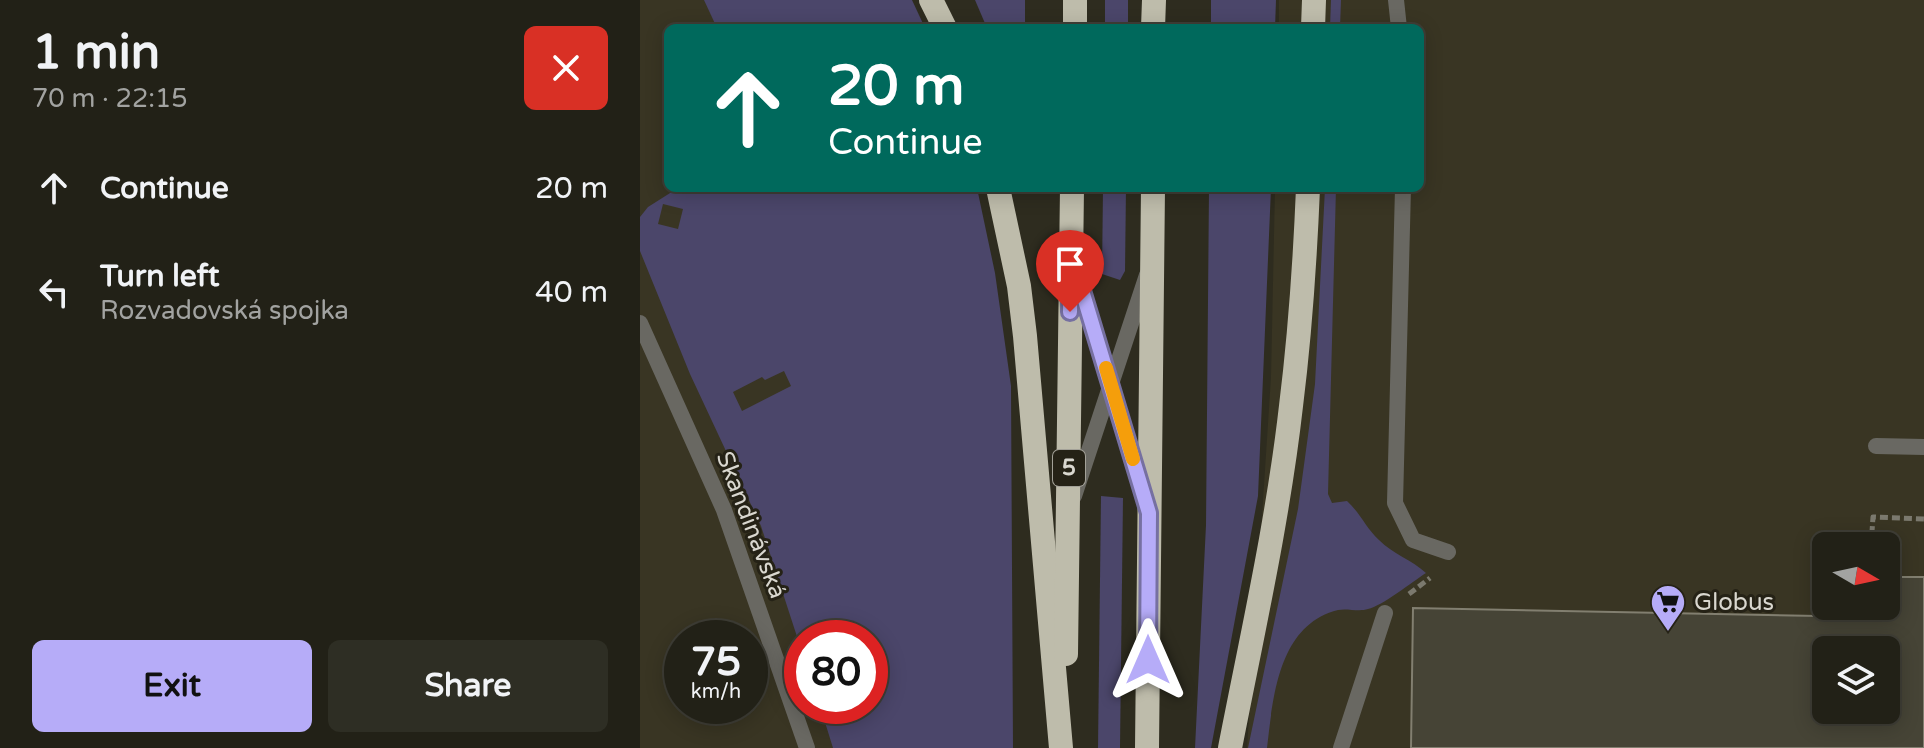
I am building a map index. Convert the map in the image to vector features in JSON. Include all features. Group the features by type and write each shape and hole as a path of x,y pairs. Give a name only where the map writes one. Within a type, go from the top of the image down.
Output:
{"highway":[{"path":"931,0 943,24"},
{"path":"1075,0 1075,24"},
{"path":"1153,24 1154,0"},
{"path":"1313,24 1314,0"},
{"path":"999,192 1019,286 1025,336 1063,748"},
{"name":"5","path":"1063,748 1072,192"},
{"name":"5","path":"1147,748 1153,192"},
{"path":"1230,748 1274,519 1291,409 1301,314 1308,192"}],"lane":[{"path":"1396,0 1399,24"},
{"path":"1403,192 1395,503 1413,540 1448,552"},
{"name":"5","path":"1071,254 1149,513"},
{"name":"5","path":"1068,513 1152,259"},
{"name":"Skandinávská","path":"640,323 724,510 807,748"},
{"path":"1876,446 1924,447"},
{"path":"1341,748 1385,613"}],"path":[{"path":"1872,532 1873,517 1924,519"},
{"path":"1385,613 1439,571 1448,552"}],"shaded area":[{"path":"640,0 786,0 801,24 664,24 664,192 881,192 952,748 640,748"},
{"path":"704,0 912,0 923,24 715,24"},
{"path":"975,0 1025,0 1025,24 985,24"},
{"path":"1105,0 1128,0 1128,24 1105,24"},
{"path":"1211,0 1276,0 1275,24 1211,24"},
{"path":"1279,0 1924,0 1924,748 1247,748 1271,377 1275,192 1424,192 1424,24 1279,24"},
{"path":"1331,0 1341,0 1340,24 1330,24"},
{"path":"672,192 978,192 995,273 1011,386 1013,748 833,748 826,724 888,724 888,620 792,620 761,526 690,374 640,251 640,217 648,207","holes":["663,204 683,209 678,229 658,224","784,371 791,386 742,411 733,392 762,377 765,380"]},
{"path":"1103,192 1126,192 1125,271 1120,280 1102,274"},
{"path":"1209,192 1271,192 1258,496 1211,748 1195,748 1206,525"},
{"path":"1325,192 1336,192 1328,494 1332,503 1347,501 1379,540 1426,573 1374,607 1338,610 1318,618 1302,631 1282,666 1276,686 1267,748 1248,748 1298,509 1315,384"},
{"path":"1101,496 1123,498 1120,748 1098,748"}],"building":[{"name":"Globus","path":"1900,577 1924,577 1924,748 1411,748 1413,608 1900,620"}],"slow traffic":[{"path":"1106,368 1133,459"}],"place":[{"name":"Globus","path":"1668,633"}],"route":[{"path":"1070,312 1071,254 1149,513 1148,660"}]}
